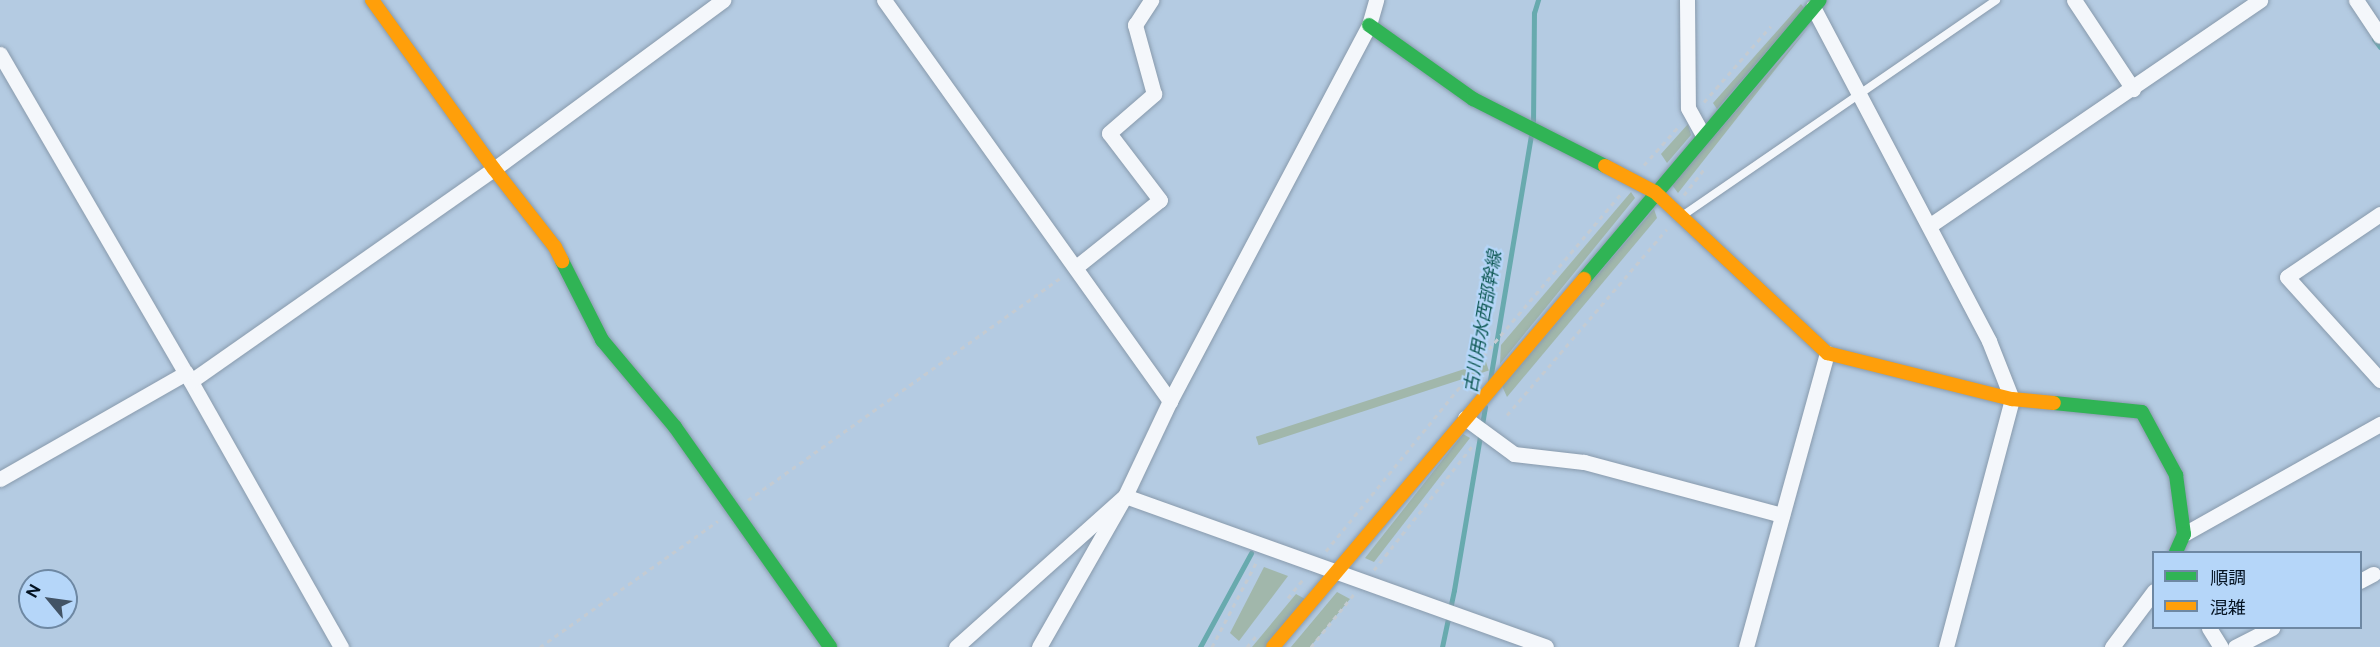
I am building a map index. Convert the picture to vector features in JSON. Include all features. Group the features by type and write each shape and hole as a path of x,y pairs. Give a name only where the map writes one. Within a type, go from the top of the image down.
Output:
{"street":[{"path":"372,0 494,169 555,247 602,340 675,427 830,647"},
{"path":"0,479 188,377 494,169 723,0"},
{"path":"884,0 1170,401"},
{"path":"1076,267 1160,200 1109,133 1154,94 1135,25 1151,0"},
{"path":"1039,647 1125,496 1170,401 1368,26 1376,0"},
{"path":"1687,0 1688,108 1703,135"},
{"path":"2074,0 2133,89"},
{"path":"1929,226 2133,89 2260,0"},
{"path":"2356,0 2380,36"},
{"path":"1273,647 1814,2 1859,94 1989,341 2012,399 1946,647"},
{"path":"1368,26 1473,99 1654,192 1827,353 2012,399 2142,412 2176,476 2184,534 2176,551"},
{"path":"0,54 188,377 341,647"},
{"path":"2380,214 2287,277 2380,380"},
{"path":"1746,647 1827,353"},
{"path":"1465,418 1514,454 1584,462 1782,515"},
{"path":"2184,534 2380,424"},
{"path":"1125,496 1546,647"},
{"path":"956,647 1125,496"},
{"path":"2112,647 2152,594"},
{"path":"2210,629 2221,647"},
{"path":"2235,647 2268,629"}],"lane":[{"path":"1680,217 1996,0"}],"path":[{"path":"1703,103 1771,26"},
{"path":"1638,172 1685,119"},
{"path":"1483,356 1629,186"},
{"path":"1507,415 1667,229"},
{"path":"540,647 1076,267"},
{"path":"1328,549 1480,362"},
{"path":"1311,647 1475,442"},
{"path":"1212,647 1266,545"}],"green space":[{"path":"1801,4 1804,8 1717,109 1713,103"},
{"path":"1808,28 1678,193 1672,185"},
{"path":"1688,124 1691,135 1667,163 1661,154"},
{"path":"1631,192 1635,198 1500,364 1501,345"},
{"path":"1654,209 1657,218 1507,397 1502,386"},
{"path":"1486,362 1489,371 1259,445 1256,437"},
{"path":"1463,434 1470,438 1374,562 1365,558"},
{"path":"1264,567 1288,576 1239,641 1230,633"},
{"path":"1337,592 1350,599 1310,647 1291,647"},
{"path":"1296,594 1307,600 1266,647 1252,647"}],"waterway":[{"name":"古川用水西部幹線","path":"1533,125 1534,13 1538,0"},
{"path":"2374,39 2380,47"},
{"name":"古川用水西部幹線","path":"1490,380 1531,134"},
{"name":"古川用水西部幹線","path":"1442,647 1485,407"},
{"path":"1200,647 1251,553"}],"traffic: fast":[{"path":"1584,279 1820,0"},
{"path":"1369,25 1473,99 1605,166"},
{"path":"562,261 602,340 675,427 830,647"},
{"path":"2054,403 2142,412 2176,475 2184,534 2176,551"}],"traffic: slow":[{"path":"372,0 494,169 555,247 562,261"},
{"path":"1605,166 1655,192 1827,353 2012,399 2054,403"},
{"path":"1273,647 1584,279"}]}
